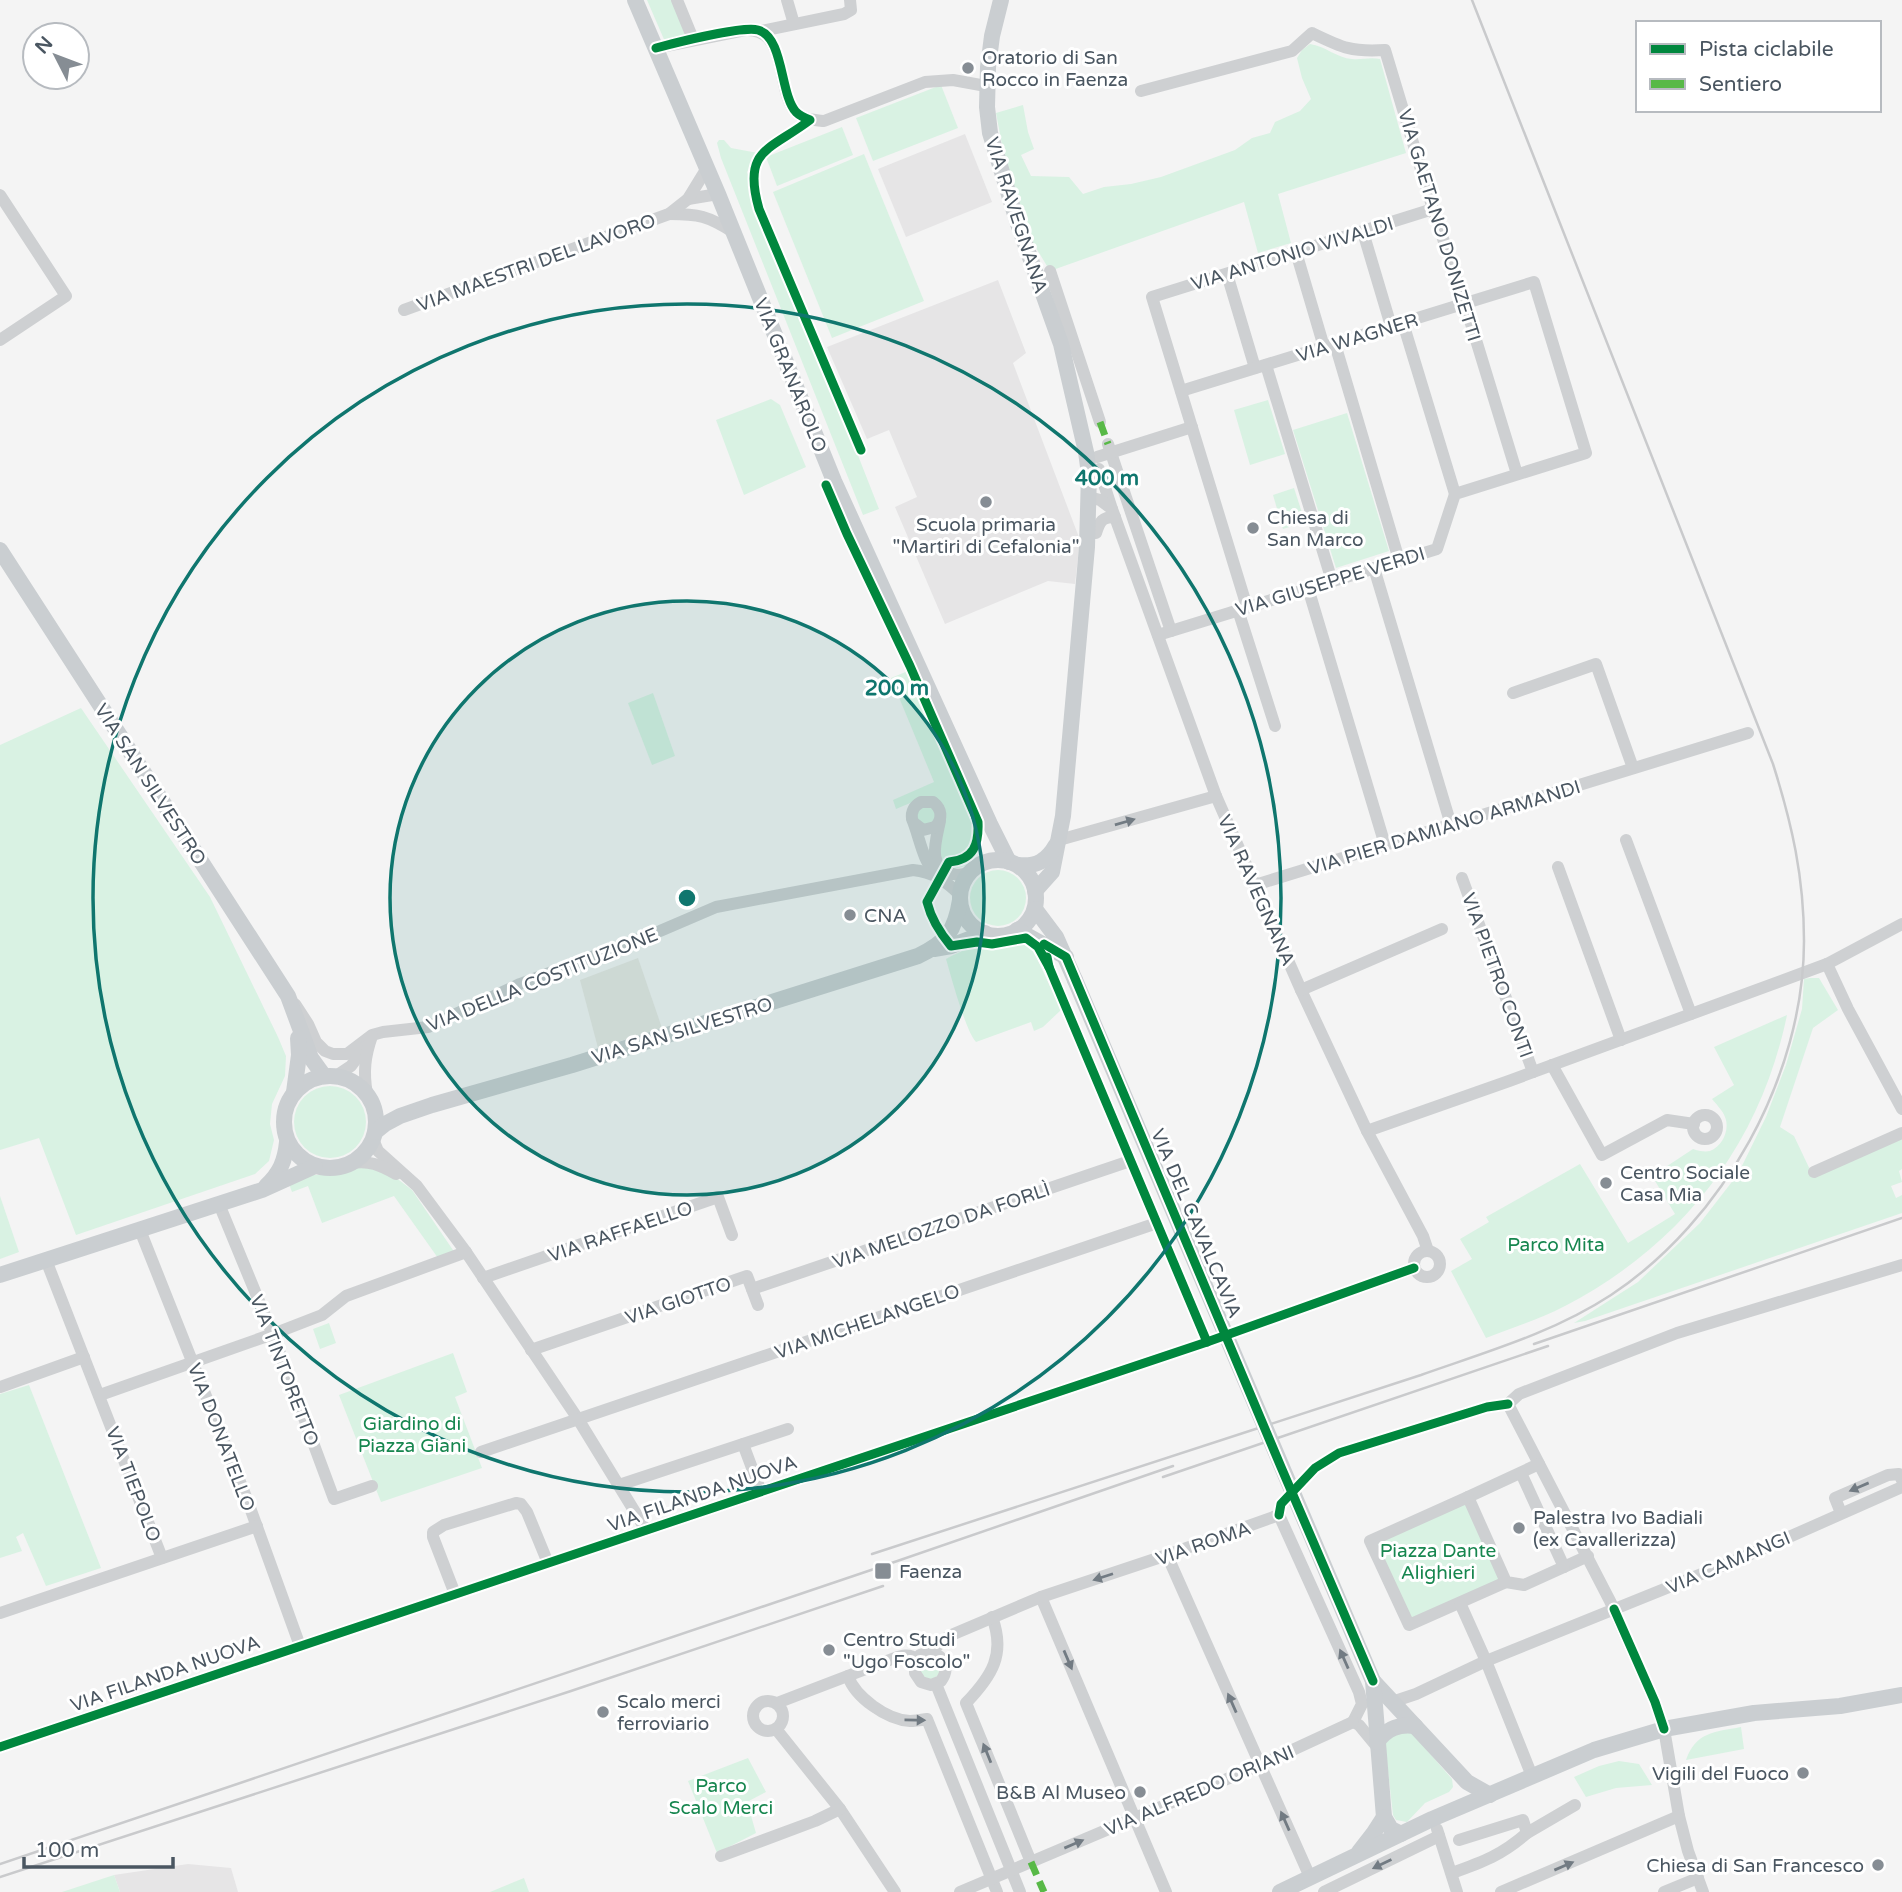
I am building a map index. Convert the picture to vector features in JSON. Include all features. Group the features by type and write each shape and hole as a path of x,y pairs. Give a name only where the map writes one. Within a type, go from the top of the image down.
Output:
{"main road":[{"name":"VIA GRANAROLO","path":"635,0 718,194 834,481 990,824 1014,863"},
{"name":"VIA RAVEGNANA","path":"1001,0 992,36 986,86 990,133 998,162 1067,342 1066,365 1089,474 1104,506"},
{"name":"VIA RAVEGNANA","path":"1066,365 1104,456 1104,506"},
{"path":"1035,891 1052,872 1059,840 1083,585 1104,506"},
{"path":"1083,585 1104,506"},
{"name":"VIA SAN SILVESTRO","path":"0,550 288,996 311,1058 330,1076"},
{"path":"990,824 989,846 967,876 960,897 962,911 968,920 985,933 1002,935 1017,930 1035,909 1032,881 1014,863"},
{"path":"976,867 993,860 1032,866 1044,861 1059,840"},
{"name":"VIA SAN SILVESTRO","path":"374,1135 385,1124 400,1116 432,1105 572,1065 918,956 945,939 957,920 960,897"},
{"name":"VIA DEL CAVALCAVIA","path":"1035,909 1056,937 1066,957 1373,1681 1472,1786 1490,1794"},
{"path":"1017,930 1066,957"},
{"name":"VIA SAN SILVESTRO","path":"931,950 951,946 985,933"},
{"name":"VIA SAN SILVESTRO","path":"294,1092 299,1055 298,1021"},
{"path":"330,1076 347,1079 358,1085 369,1098 376,1122 369,1147 352,1163 331,1169 315,1166 302,1159 288,1142 283,1118 294,1092 312,1079 330,1076"},
{"name":"VIA SAN SILVESTRO","path":"369,1098 386,1108 432,1105"},
{"path":"262,1190 275,1178 283,1164 288,1142"},
{"path":"0,1275 262,1190 315,1166"},
{"name":"VIA DEL CAVALCAVIA","path":"1373,1681 1384,1817"},
{"path":"1280,1892 1433,1819 1594,1750 1664,1729 1754,1713 1840,1706 1902,1695"},
{"path":"1378,1745 1385,1732 1394,1727 1415,1726"},
{"path":"1358,1854 1384,1817 1391,1829 1407,1831 1431,1810 1463,1794 1460,1774"}],"street":[{"path":"677,0 693,39"},
{"path":"787,0 794,24"},
{"path":"761,31 844,14 851,10 850,0"},
{"path":"656,48 745,30 761,31 770,41 779,61 790,103 796,112 810,120 824,121 925,82 953,80 986,86"},
{"name":"VIA GAETANO DONIZETTI","path":"1141,92 1292,51 1312,33 1342,48 1385,50 1517,474"},
{"name":"VIA MAESTRI DEL LAVORO","path":"404,310 669,214 688,199 707,168"},
{"path":"696,214 718,194"},
{"name":"VIA MAESTRI DEL LAVORO","path":"688,199 718,194"},
{"path":"0,195 66,296 0,340"},
{"name":"VIA ANTONIO VIVALDI","path":"1181,391 1152,297 1433,209"},
{"name":"VIA MAESTRI DEL LAVORO","path":"669,214 696,214 713,219 733,232"},
{"path":"1363,232 1455,494 1517,474"},
{"path":"1296,252 1399,560"},
{"name":"VIA RAVEGNANA","path":"1049,271 1067,342 1100,422"},
{"path":"1227,274 1332,581"},
{"name":"VIA WAGNER","path":"1181,391 1534,282 1586,453 1517,474"},
{"path":"1181,391 1275,726"},
{"path":"1104,456 1192,428"},
{"name":"VIA RAVEGNANA","path":"1104,456 1216,796 1301,990 1367,1131 1423,1236 1428,1251 1436,1254 1440,1262 1439,1270 1432,1276 1424,1277 1414,1268"},
{"name":"VIA GIUSEPPE VERDI","path":"1164,633 1437,549 1455,494"},
{"name":"VIA RAVEGNANA","path":"1104,506 1164,633"},
{"path":"1374,568 1451,825"},
{"path":"1308,588 1385,845"},
{"path":"1513,693 1596,664 1633,768"},
{"name":"VIA PIER DAMIANO ARMANDI","path":"1255,886 1748,733"},
{"path":"1059,840 1216,796"},
{"path":"940,821 927,830 920,828 914,823 912,811 917,804 925,801 937,805 941,813 940,821 934,851 936,863 944,871 960,875 968,874 976,867"},
{"name":"VIA DELLA COSTITUZIONE","path":"914,823 929,867 960,897"},
{"path":"1626,840 1691,1014"},
{"path":"913,870 922,864 924,854"},
{"path":"1558,867 1621,1040"},
{"name":"VIA DELLA COSTITUZIONE","path":"288,996 308,1024 316,1042 325,1051 347,1054 372,1035 428,1027 520,984 716,907 913,870 925,871 939,877"},
{"name":"VIA PIETRO CONTI","path":"1462,878 1534,1072"},
{"path":"1367,1131 1828,964 1902,924"},
{"path":"1301,990 1441,929"},
{"name":"VIA DEL CAVALCAVIA","path":"1044,944 1049,967 1207,1342"},
{"path":"1828,964 1848,1009 1902,1109"},
{"path":"330,1076 351,1066 372,1035"},
{"path":"369,1098 364,1075 365,1059 372,1035"},
{"path":"1552,1065 1602,1155 1667,1120 1694,1124"},
{"path":"1814,1172 1902,1133"},
{"path":"374,1135 378,1151 417,1186 466,1252 578,1419 646,1530"},
{"name":"VIA MELOZZO DA FORLÌ","path":"752,1289 1130,1161"},
{"path":"352,1163 373,1162 417,1186"},
{"name":"VIA RAFFAELLO","path":"483,1278 718,1197 732,1235"},
{"name":"VIA TINTORETTO","path":"219,1204 273,1334 334,1499 372,1486"},
{"name":"VIA MICHELANGELO","path":"481,1452 1157,1223"},
{"name":"VIA DONATELLO","path":"140,1230 257,1526 300,1646"},
{"path":"1414,1268 1416,1256 1428,1251"},
{"path":"100,1395 322,1315 346,1296 466,1252"},
{"name":"VIA TIEPOLO","path":"47,1260 162,1558 257,1526"},
{"name":"VIA FILANDA NUOVA","path":"0,1747 1207,1342 1414,1268"},
{"path":"1378,1745 1353,1722 1362,1704 1359,1692 1279,1516 1281,1504 1315,1468 1339,1453 1487,1407 1508,1404 1519,1394 1677,1333 1901,1268"},
{"name":"VIA GIOTTO","path":"531,1350 747,1276 758,1305"},
{"path":"0,1387 84,1357"},
{"path":"1508,1404 1588,1556 1655,1702 1664,1729 1679,1816 1703,1892"},
{"path":"619,1485 788,1429"},
{"path":"743,1444 761,1492"},
{"path":"1539,1464 1370,1541 1409,1625 1506,1582 1524,1585 1588,1556"},
{"path":"1521,1473 1564,1567"},
{"path":"1841,1513 1835,1497 1888,1475 1899,1474 1902,1480"},
{"name":"VIA CAMANGI","path":"1614,1609 1746,1556 1902,1487"},
{"path":"1468,1497 1506,1582"},
{"path":"455,1594 433,1537 433,1532 443,1525 516,1503 521,1504 525,1507 548,1563"},
{"name":"VIA ROMA","path":"930,1652 949,1636 1041,1597 1279,1516"},
{"path":"1167,1555 1310,1877"},
{"path":"0,1612 162,1558"},
{"path":"1041,1597 1166,1892"},
{"path":"1460,1603 1532,1776"},
{"path":"1392,1702 1614,1609"},
{"path":"992,1617 998,1632 998,1652 989,1676 967,1703 1031,1862"},
{"path":"930,1652 945,1663 945,1675 936,1683 924,1683 917,1677 914,1668 916,1659 923,1653 930,1652"},
{"path":"777,1703 904,1656 913,1656 916,1659"},
{"path":"848,1676 866,1701 885,1714 907,1721 927,1720 997,1892"},
{"path":"936,1683 1020,1892"},
{"path":"763,1701 773,1701 781,1707 783,1721 776,1728 767,1731 755,1722 755,1708 763,1701"},
{"name":"VIA ALFREDO ORIANI","path":"960,1892 1260,1765 1353,1722"},
{"path":"776,1728 840,1809 895,1892"},
{"path":"1452,1873 1492,1859 1527,1833 1575,1805"},
{"path":"720,1856 840,1809"},
{"path":"1501,1892 1679,1816"},
{"path":"1433,1819 1457,1892"},
{"path":"1459,1840 1523,1820 1527,1833"},
{"path":"1324,1892 1439,1836"},
{"path":"1340,1864 1348,1880"},
{"path":"1664,1892 1698,1878"}],"shaded area":[{"path":"965,134 992,202 906,237 878,169"},
{"name":"Scuola primaria \"Martiri di Cefalonia\"","path":"998,280 1026,353 1013,363 1080,540 1075,584 1048,581 945,624 895,507 917,497 889,430 867,439 827,347"},
{"path":"638,958 662,1028 598,1048 580,980"},
{"path":"188,1864 231,1868 238,1892 120,1892 114,1875"}],"green space":[{"path":"647,0 673,0 685,35 666,44"},
{"path":"1310,44 1347,58 1380,59 1406,153 1278,194 1291,243 1258,253 1244,202 1050,271 1024,228 1009,182 996,113 1023,105 1034,149 1021,155 1031,176 1069,177 1083,194 1104,187 1131,184 1161,177 1235,150 1252,138 1270,133 1275,122 1300,111 1311,99 1297,58"},
{"path":"941,85 958,128 873,161 856,118"},
{"path":"842,127 853,155 777,186 766,157"},
{"path":"724,140 731,148 758,153 747,172 879,509 863,515 721,158 717,143"},
{"path":"864,154 924,301 832,338 773,192"},
{"path":"771,399 780,405 806,467 744,495 716,420"},
{"path":"1268,400 1285,454 1250,465 1234,410"},
{"path":"1347,413 1389,551 1336,568 1293,430"},
{"path":"1294,488 1305,522 1283,529 1273,495"},
{"path":"915,668 983,826 982,843 977,856 959,868 950,869 939,860 945,813 915,801 896,809 893,800 934,782 891,678"},
{"path":"653,693 675,756 652,765 628,703"},
{"path":"81,708 210,897 286,1056 285,1076 272,1104 270,1124 274,1140 269,1161 255,1174 76,1235 39,1138 0,1150 0,745"},
{"path":"918,807 934,807 936,822 921,826 915,812"},
{"path":"992,870 1004,870 1014,874 1022,882 1026,898 1022,914 1014,922 1004,926 992,926 982,922 974,914 970,904 970,892 974,882 982,874"},
{"path":"1026,945 1034,952 1061,1010 1043,1027 1034,1031 1031,1022 976,1042 963,1016 946,959 970,949"},
{"path":"1819,978 1838,1010 1813,1028 1780,1127 1794,1136 1813,1176 1902,1139 1902,1169 1899,1171 1902,1182 1891,1186 1896,1198 1902,1195 1902,1213 1574,1323 1638,1282 1700,1223 1738,1174 1766,1117 1786,1065 1802,1009 1804,979"},
{"name":"Parco Mita","path":"1787,1015 1775,1062 1757,1107 1736,1148 1710,1186 1680,1221 1645,1253 1607,1281 1555,1311 1486,1338 1451,1271 1472,1259 1460,1239 1489,1222 1486,1217 1580,1164 1628,1243 1675,1214 1652,1176 1693,1149 1715,1149 1724,1137 1727,1127 1725,1117 1712,1099 1734,1085 1714,1047"},
{"path":"330,1086 350,1092 360,1102 366,1122 360,1142 350,1152 330,1158 310,1152 300,1142 294,1122 300,1102 310,1092"},
{"path":"364,1166 395,1177 412,1190 455,1253 438,1258 394,1196 322,1223 308,1186 292,1192 289,1184 310,1175 338,1175"},
{"path":"0,1196 19,1252 0,1259"},
{"path":"329,1323 336,1343 320,1349 313,1329"},
{"name":"Giardino di Piazza Giani","path":"453,1353 467,1392 455,1397 482,1468 381,1502 339,1395"},
{"path":"29,1385 101,1568 46,1586 23,1533 16,1537 22,1551 0,1558 0,1394"},
{"name":"Piazza Dante Alighieri","path":"1466,1500 1502,1580 1411,1621 1375,1541"},
{"path":"929,1656 939,1661 940,1675 930,1680 920,1674 919,1663"},
{"path":"1741,1727 1744,1749 1686,1760 1695,1744 1707,1735"},
{"path":"1397,1732 1412,1733 1452,1779 1453,1787 1449,1792 1425,1803 1407,1822 1396,1820 1393,1815 1385,1744"},
{"name":"Parco Scalo Merci","path":"748,1758 766,1792 747,1802 756,1833 717,1853 688,1781"},
{"path":"1619,1761 1639,1764 1652,1785 1616,1788 1586,1797 1574,1777"},
{"path":"114,1875 120,1892 62,1892"},
{"path":"524,1878 529,1892 490,1892"}],"railway":[{"path":"872,1554 1421,1375 1519,1341 1566,1320 1611,1295 1651,1264 1688,1227 1721,1186 1750,1141 1772,1093 1790,1043 1800,992 1804,941 1802,895 1786,808 1773,764 1472,0"},
{"path":"1534,1344 1902,1218"},
{"path":"1163,1477 1548,1346"},
{"path":"0,1864 1173,1466"},
{"path":"0,1877 883,1586"}],"marked path":[{"path":"1100,422 1108,444"},
{"path":"1031,1862 1044,1892"}],"cycle path":[{"path":"656,48 750,29 758,30 773,43 791,104 797,113 810,120 771,146 757,163 754,174 759,209 861,450"},
{"path":"826,485 910,666 978,822 973,850 964,858 949,862 927,902 933,920 951,946 977,942 992,944 1026,938 1038,947 1049,967"},
{"path":"1044,944 1066,957 1373,1681"},
{"path":"1047,957 1207,1342"},
{"path":"0,1747 1207,1342 1414,1268"},
{"path":"1279,1515 1281,1504 1315,1468 1339,1453 1487,1407 1508,1404"},
{"path":"1614,1609 1664,1729"}],"place":[{"name":"Oratorio di San Rocco in Faenza","path":"968,68"},
{"name":"Scuola primaria \"Martiri di Cefalonia\"","path":"986,502"},
{"name":"Chiesa di San Marco","path":"1253,528"},
{"name":"CNA","path":"850,915"},
{"name":"Centro Sociale Casa Mia","path":"1606,1183"},
{"name":"Palestra Ivo Badiali (ex Cavallerizza)","path":"1519,1528"},
{"name":"Faenza","path":"883,1571"},
{"name":"Centro Studi \"Ugo Foscolo\"","path":"829,1650"},
{"name":"Scalo merci ferroviario","path":"603,1712"},
{"name":"Vigili del Fuoco","path":"1803,1773"},
{"name":"B&B Al Museo","path":"1140,1792"},
{"name":"Chiesa di San Francesco","path":"1878,1865"}]}
